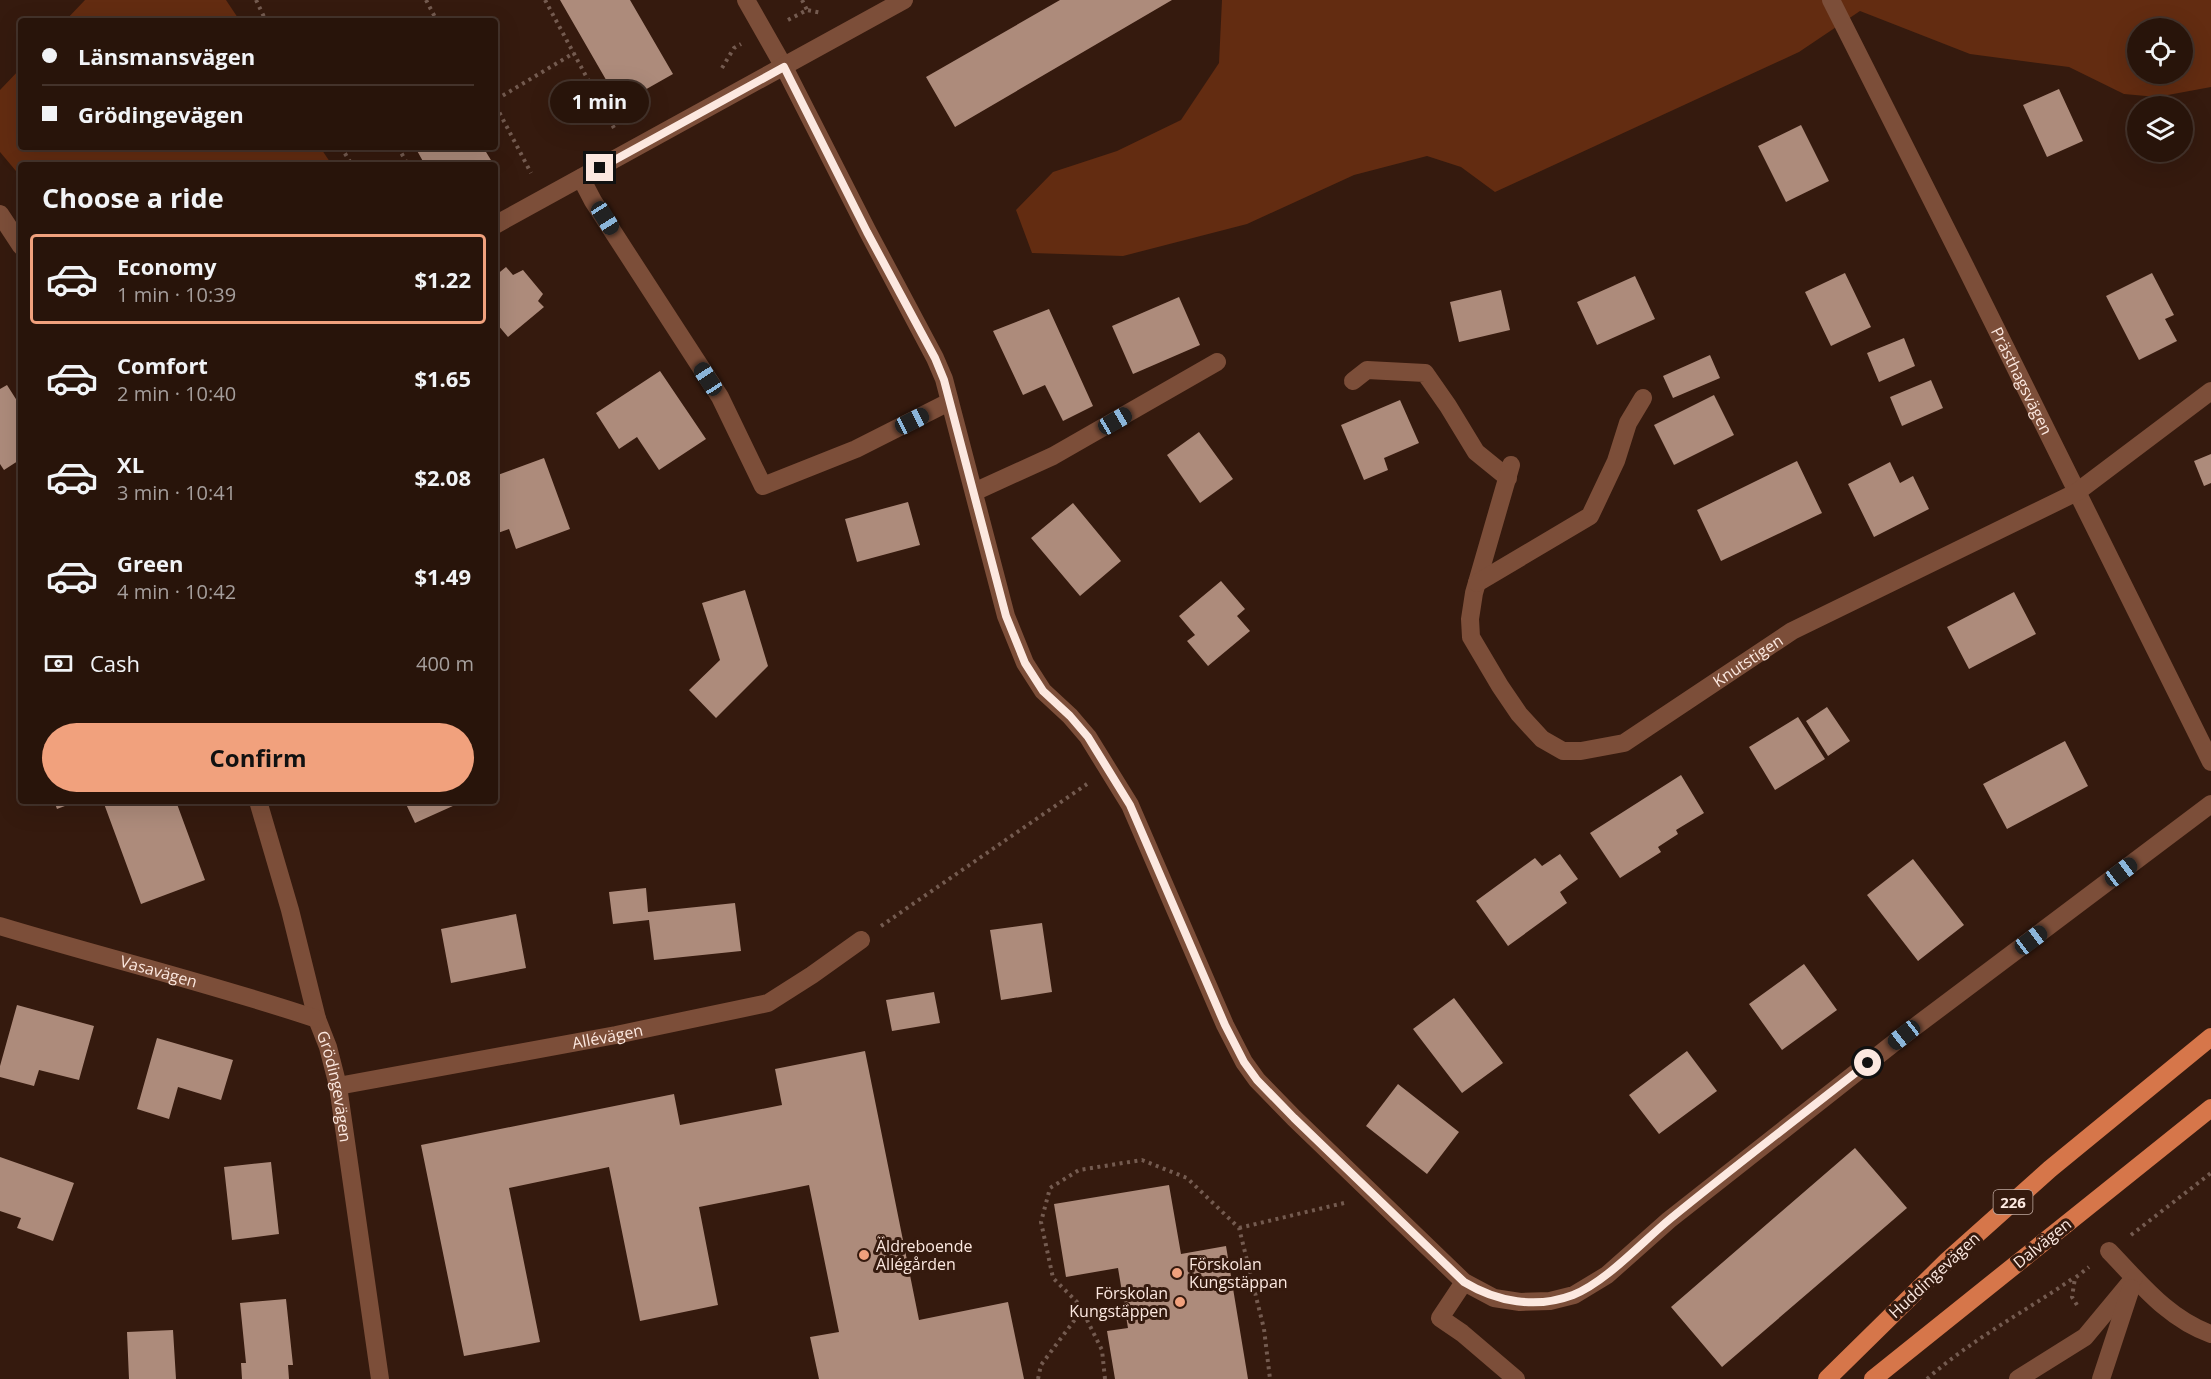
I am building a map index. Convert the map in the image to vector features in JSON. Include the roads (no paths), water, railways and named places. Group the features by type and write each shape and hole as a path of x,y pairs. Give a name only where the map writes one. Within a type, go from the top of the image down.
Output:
{"main road":[{"name":"Huddingevägen","path":"1827,1379 1947,1261 2050,1169 2211,1037"},
{"name":"Dalvägen","path":"1873,1379 2211,1108"}],"street":[{"path":"746,0 784,67 867,232 935,358 944,380 1006,616 1025,663 1043,691 1076,723 1130,805 1225,1025 1244,1062 1257,1080 1294,1118 1464,1282 1494,1298 1520,1302 1550,1301 1574,1295 1607,1275 1669,1220 1904,1035 2211,804"},
{"path":"498,223 904,0"},
{"name":"Prästhagsvägen","path":"1831,0 2211,762"},
{"path":"581,178 593,201 720,397 763,486 856,449 949,402"},
{"path":"0,214 18,241"},
{"path":"974,492 1053,456 1217,362"},
{"name":"Knutstigen","path":"1353,381 1367,370 1425,373 1476,452 1510,472 1477,583 1470,619 1471,637 1484,662 1519,714 1542,739 1563,751 1581,752 1624,743 1792,631 2077,492 2211,391"},
{"path":"1477,583 1590,516 1616,461 1628,423 1643,398"},
{"name":"Grödingevägen","path":"259,804 290,910 317,1019 328,1047 338,1086 380,1379"},
{"name":"Vasavägen","path":"0,926 105,958 241,994 317,1019"},
{"name":"Allévägen","path":"338,1086 616,1035 768,1003 813,975 861,940"},
{"path":"2109,1251 2160,1305 2189,1325 2211,1334"},
{"path":"2019,1379 2085,1337 2134,1278"},
{"path":"2101,1379 2134,1278"},
{"path":"1464,1282 1440,1318 1462,1333 1516,1379"}],"place":[{"name":"Äldreboende Allégården","path":"864,1255"},
{"name":"Förskolan Kungstäppan","path":"1177,1273"},
{"name":"Förskolan Kungstäppen","path":"1180,1302"}]}
